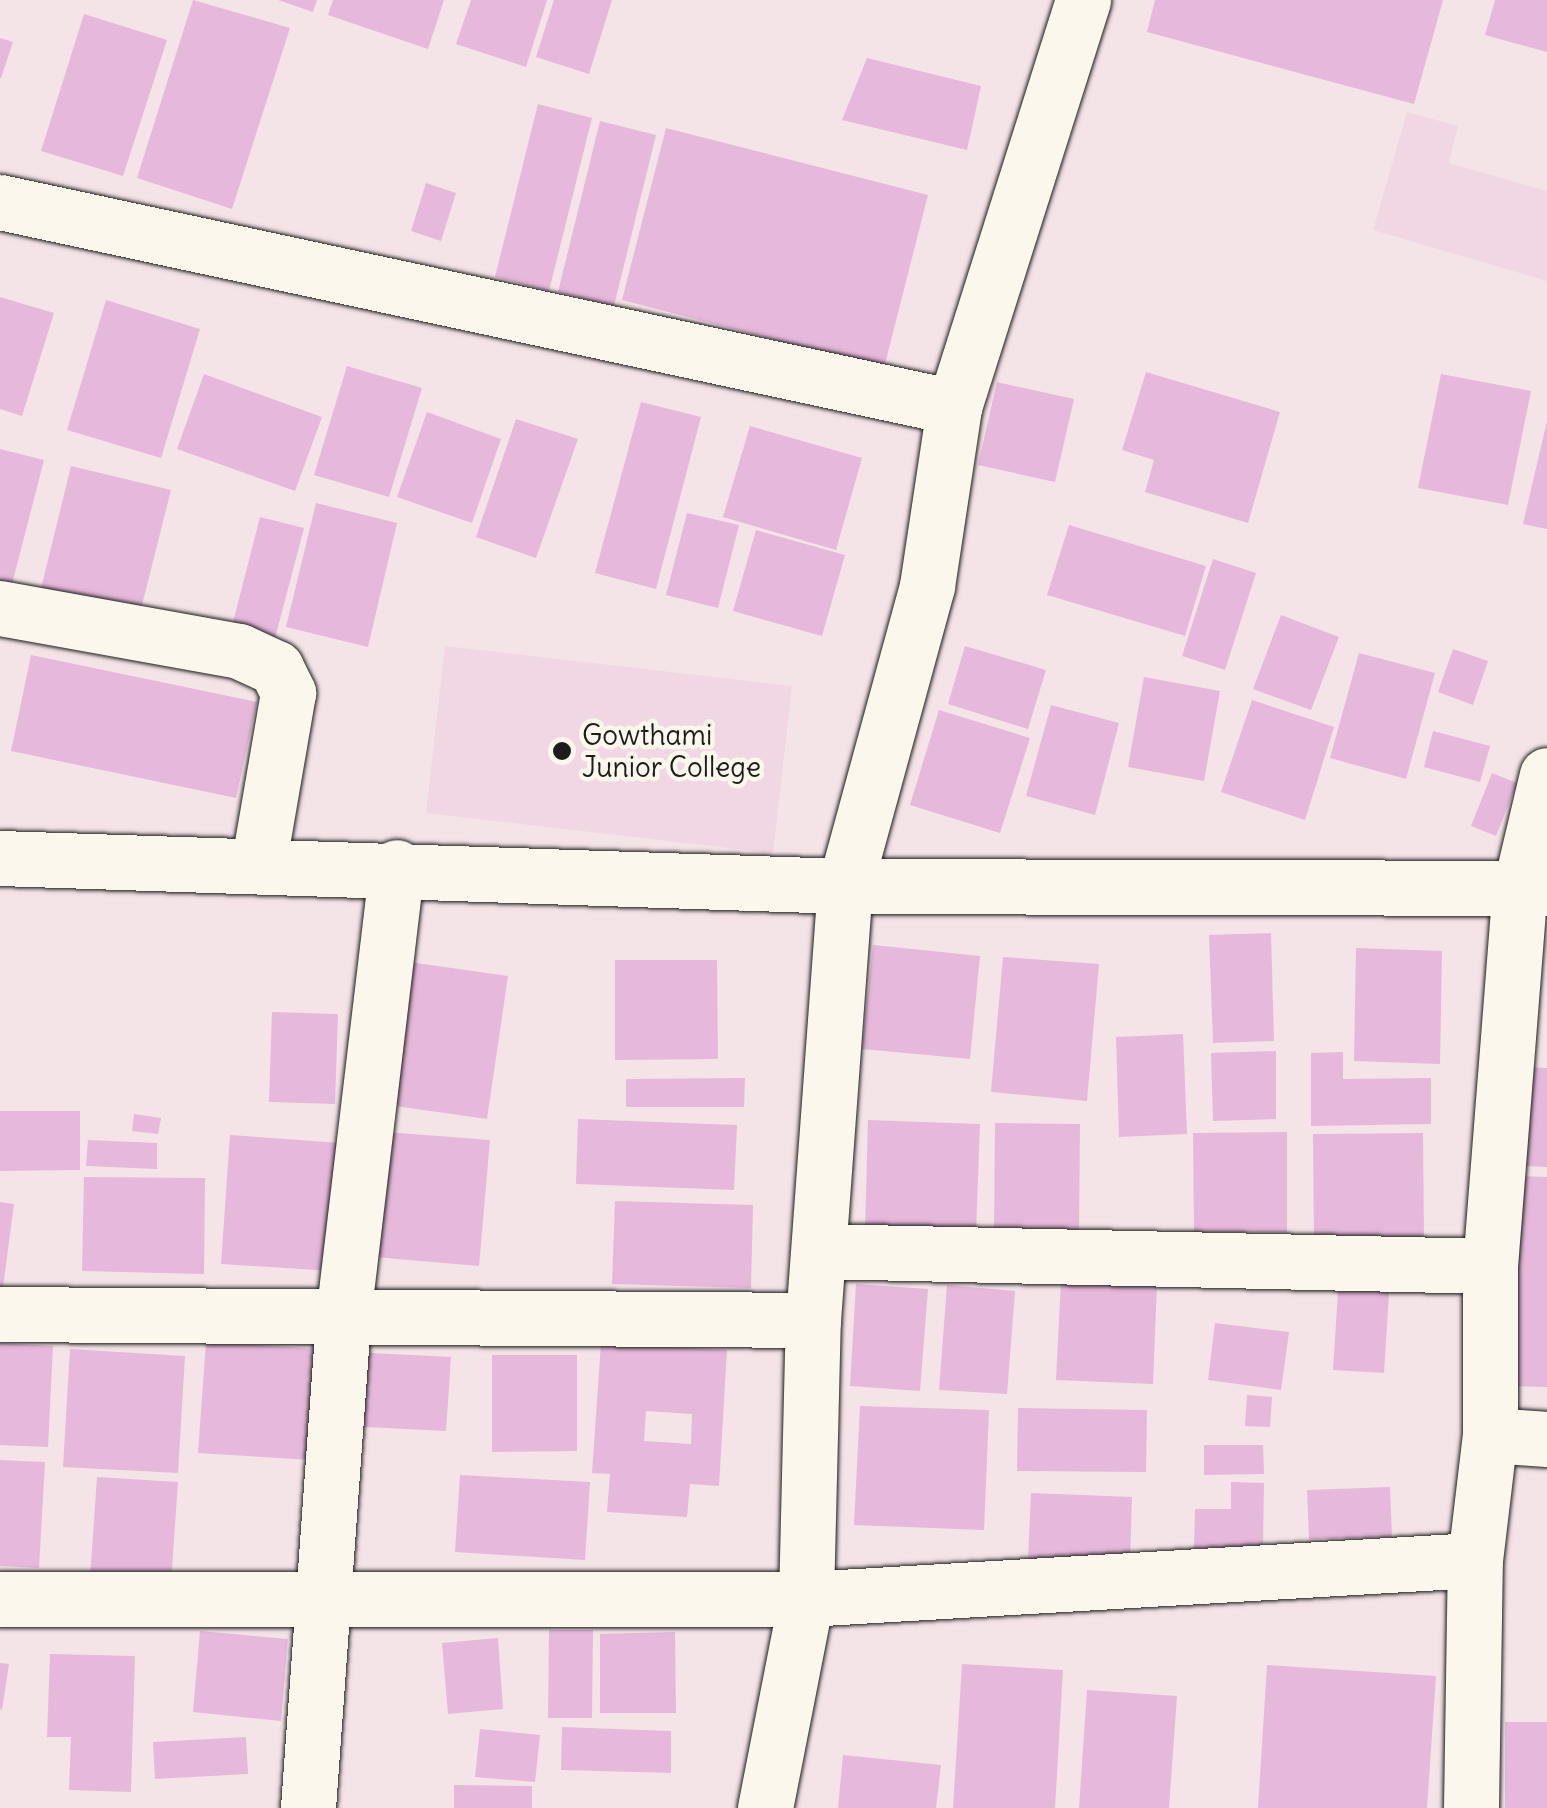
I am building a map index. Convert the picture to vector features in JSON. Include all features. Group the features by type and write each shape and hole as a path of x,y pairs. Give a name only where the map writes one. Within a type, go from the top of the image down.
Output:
{"street":[{"path":"764,1808 806,1600 813,1320 845,886 927,586 954,407 1083,0"},
{"path":"0,202 954,407"},
{"path":"0,608 239,651 276,668 288,692 259,861"},
{"path":"1471,1808 1475,1560 1490,1435 1490,1266 1547,775"},
{"path":"0,858 259,861 845,886 1534,888"},
{"path":"308,1808 343,1317 398,867"},
{"path":"820,1251 1490,1266"},
{"path":"0,1314 813,1320"},
{"path":"1490,1435 1547,1438"},
{"path":"0,1599 324,1605 806,1600 1475,1560"}],"shaded area":[{"path":"1407,112 1458,126 1449,163 1547,191 1547,281 1373,230"},
{"path":"445,646 792,686 773,853 426,813"}],"building":[{"path":"193,0 290,28 232,209 137,178"},
{"path":"278,0 317,0 313,12"},
{"path":"333,0 444,0 428,49 328,15"},
{"path":"471,0 547,0 526,67 456,44"},
{"path":"554,0 612,0 589,74 536,57"},
{"path":"1155,0 1443,0 1414,104 1147,32"},
{"path":"1495,0 1547,0 1547,52 1485,35"},
{"path":"84,14 167,40 123,176 41,151"},
{"path":"0,38 13,42 1,78 0,78"},
{"path":"867,58 981,86 967,150 842,120"},
{"path":"538,104 592,118 549,291 495,277"},
{"path":"600,121 656,135 614,306 558,292"},
{"path":"666,128 928,195 884,368 622,300"},
{"path":"426,183 456,193 441,241 411,231"},
{"path":"0,297 54,313 22,416 0,409"},
{"path":"106,300 200,329 161,458 67,430"},
{"path":"347,366 422,388 389,497 314,475"},
{"path":"1146,372 1280,412 1248,523 1145,492 1154,460 1122,450"},
{"path":"204,374 322,417 295,491 177,449"},
{"path":"1441,374 1531,391 1508,505 1418,488"},
{"path":"997,382 1074,399 1055,482 978,465"},
{"path":"641,402 701,417 656,589 595,573"},
{"path":"427,412 501,439 472,523 397,497"},
{"path":"516,419 578,439 536,558 476,537"},
{"path":"1547,421 1547,529 1523,524"},
{"path":"750,426 862,458 836,550 723,517"},
{"path":"0,449 44,460 10,592 0,590"},
{"path":"71,466 171,490 138,621 39,597"},
{"path":"316,503 397,523 368,647 286,627"},
{"path":"687,513 739,525 718,608 666,595"},
{"path":"260,517 304,528 273,646 230,634"},
{"path":"1069,525 1206,566 1185,636 1047,595"},
{"path":"756,530 845,555 822,636 733,611"},
{"path":"1213,559 1256,573 1225,670 1182,656"},
{"path":"1281,615 1339,637 1311,710 1253,689"},
{"path":"965,646 1046,670 1028,729 948,704"},
{"path":"1453,649 1488,661 1473,705 1438,692"},
{"path":"1359,653 1435,673 1406,779 1330,758"},
{"path":"31,655 257,702 236,798 11,751"},
{"path":"1144,677 1220,691 1204,781 1128,767"},
{"path":"1252,700 1334,727 1305,820 1221,792"},
{"path":"1051,705 1119,723 1095,815 1026,796"},
{"path":"939,710 1030,738 1000,833 910,805"},
{"path":"1433,731 1490,746 1480,782 1424,767"},
{"path":"1492,773 1517,783 1496,836 1471,826"},
{"path":"1271,933 1274,1041 1213,1043 1209,935"},
{"path":"873,945 980,956 970,1059 862,1049"},
{"path":"1356,948 1442,951 1440,1064 1354,1061"},
{"path":"1003,957 1099,964 1087,1101 991,1092"},
{"path":"615,960 717,960 718,1059 615,1060"},
{"path":"402,961 508,976 487,1119 381,1104"},
{"path":"272,1012 338,1014 335,1104 269,1102"},
{"path":"1183,1034 1187,1134 1119,1137 1116,1037"},
{"path":"1276,1051 1276,1119 1213,1121 1211,1053"},
{"path":"1343,1052 1343,1079 1431,1078 1431,1124 1311,1126 1311,1053"},
{"path":"1527,1067 1547,1068 1547,1167 1522,1166"},
{"path":"745,1078 744,1107 626,1107 626,1079"},
{"path":"0,1111 80,1111 80,1170 0,1171"},
{"path":"134,1114 161,1118 158,1134 132,1131"},
{"path":"578,1119 737,1125 734,1190 576,1184"},
{"path":"868,1120 980,1124 976,1233 865,1230"},
{"path":"995,1123 1080,1124 1079,1231 994,1231"},
{"path":"373,1131 490,1140 479,1266 363,1256"},
{"path":"1287,1132 1287,1232 1194,1232 1193,1133"},
{"path":"1423,1133 1424,1241 1314,1242 1313,1134"},
{"path":"230,1135 341,1143 332,1271 221,1264"},
{"path":"88,1140 157,1143 157,1169 86,1166"},
{"path":"1519,1176 1547,1177 1547,1387 1510,1386"},
{"path":"84,1177 205,1178 204,1274 82,1271"},
{"path":"615,1201 753,1205 751,1288 612,1284"},
{"path":"0,1202 14,1204 2,1295 0,1295"},
{"path":"1339,1276 1390,1278 1384,1373 1333,1370"},
{"path":"1061,1280 1157,1284 1153,1384 1056,1380"},
{"path":"856,1284 928,1289 920,1391 850,1386"},
{"path":"947,1285 1015,1291 1007,1394 939,1390"},
{"path":"1215,1323 1289,1332 1281,1390 1208,1380"},
{"path":"206,1342 319,1349 311,1460 198,1453"},
{"path":"0,1343 53,1346 48,1447 0,1445"},
{"path":"601,1343 727,1350 719,1486 690,1484 687,1517 607,1512 610,1474 592,1473","holes":["646,1411 692,1414 691,1444 644,1441"]},
{"path":"70,1349 185,1356 178,1473 63,1467"},
{"path":"351,1352 451,1357 446,1431 346,1426"},
{"path":"492,1355 577,1355 577,1451 492,1452"},
{"path":"1247,1395 1272,1397 1270,1427 1245,1426"},
{"path":"860,1406 989,1410 984,1530 854,1525"},
{"path":"1018,1408 1147,1410 1146,1472 1017,1471"},
{"path":"1204,1445 1263,1445 1264,1474 1204,1475"},
{"path":"0,1460 45,1462 39,1568 0,1566"},
{"path":"460,1475 590,1482 585,1560 455,1552"},
{"path":"97,1477 178,1482 171,1583 90,1578"},
{"path":"1231,1482 1264,1483 1263,1549 1194,1548 1195,1509 1231,1509"},
{"path":"1390,1487 1392,1537 1309,1539 1307,1490"},
{"path":"1031,1493 1132,1497 1130,1562 1028,1559"},
{"path":"549,1630 593,1630 592,1718 548,1718"},
{"path":"200,1631 288,1639 281,1721 193,1712"},
{"path":"675,1632 676,1713 600,1713 600,1634"},
{"path":"498,1638 503,1709 448,1714 442,1643"},
{"path":"50,1654 135,1656 131,1792 69,1790 71,1737 47,1737"},
{"path":"0,1663 9,1664 2,1710 0,1709"},
{"path":"962,1664 1063,1670 1055,1808 953,1808"},
{"path":"1267,1665 1436,1676 1427,1808 1258,1808"},
{"path":"1087,1690 1177,1696 1169,1808 1079,1808"},
{"path":"1505,1722 1547,1722 1547,1808 1505,1808"},
{"path":"562,1727 671,1731 671,1773 561,1770"},
{"path":"480,1729 540,1735 535,1782 475,1777"},
{"path":"246,1737 248,1774 155,1779 153,1742"},
{"path":"843,1755 941,1765 936,1808 838,1808"},
{"path":"454,1785 532,1786 532,1808 454,1808"}],"place":[{"name":"Gowthami Junior College","path":"562,751"}]}
